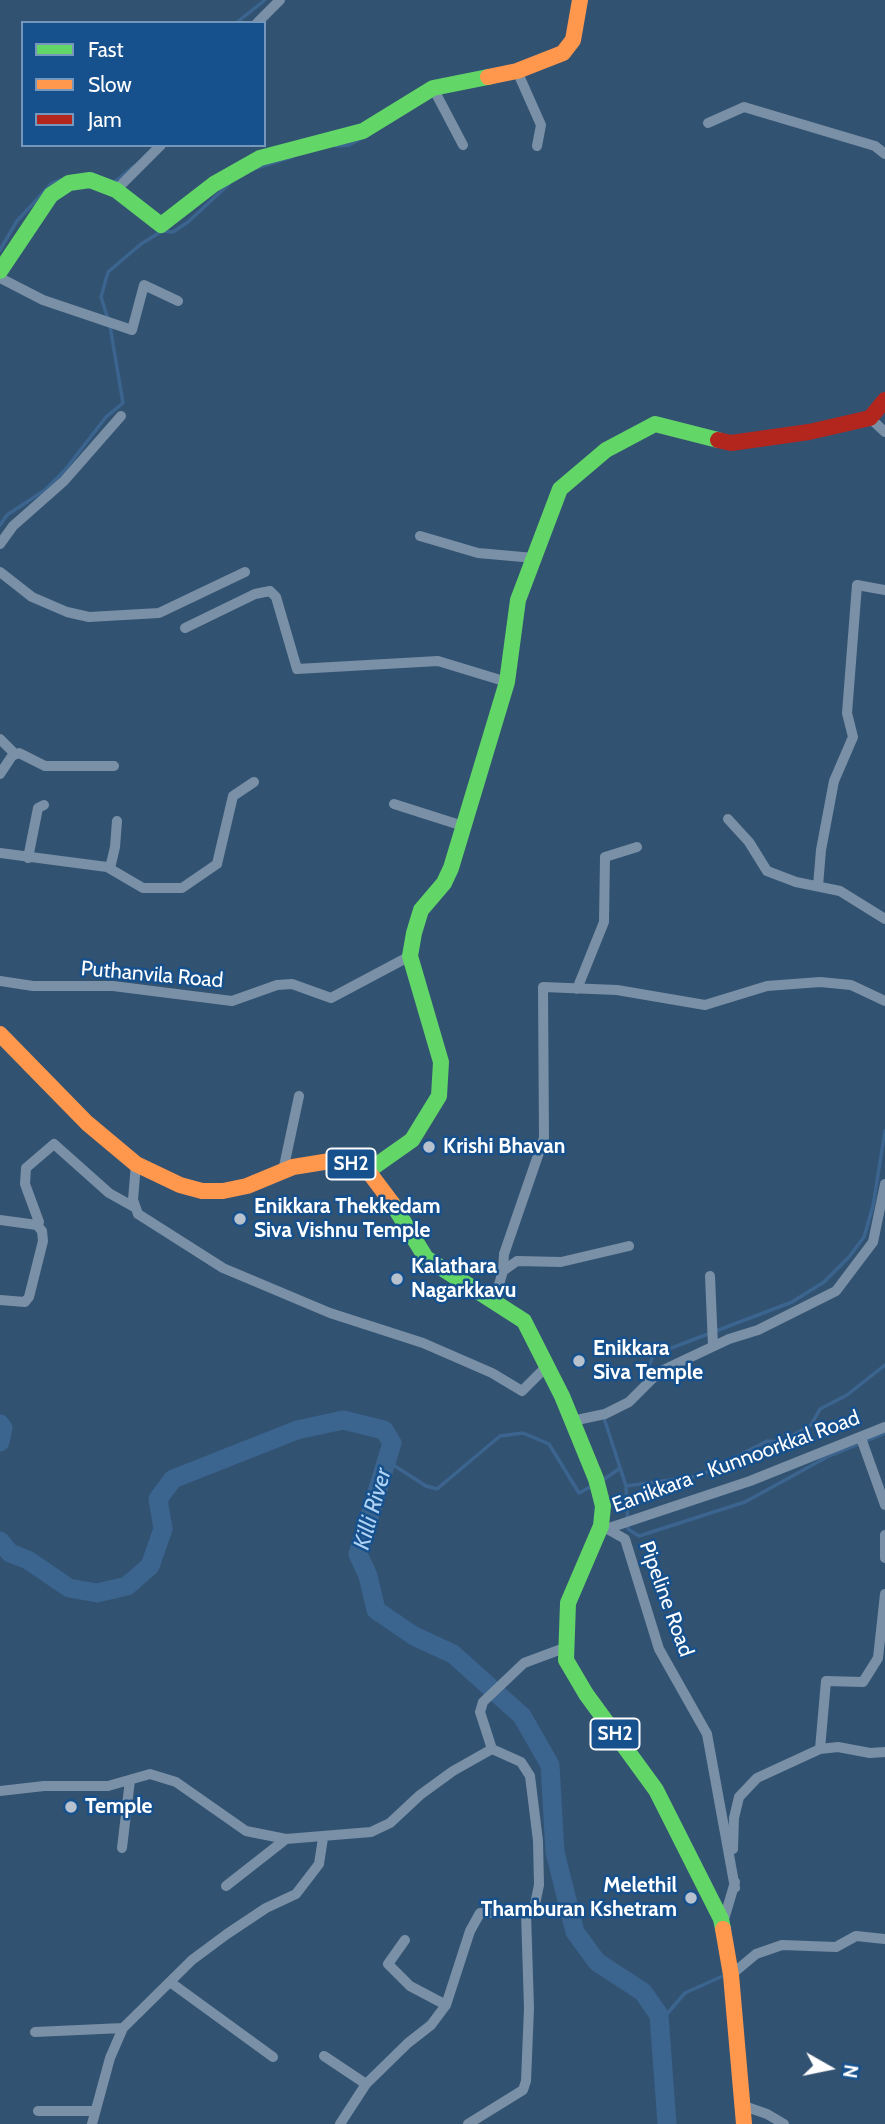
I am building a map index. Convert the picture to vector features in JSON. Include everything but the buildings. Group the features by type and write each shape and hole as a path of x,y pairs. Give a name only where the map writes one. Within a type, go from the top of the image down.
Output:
{"street":[{"path":"259,21 280,0"},
{"path":"0,271 51,195 69,183 90,180 113,188 161,225 214,184 260,158 362,131 433,88 517,71 568,50 573,40 580,0"},
{"path":"517,71 541,125 537,146"},
{"path":"433,88 463,145"},
{"path":"708,123 744,107 875,146 885,154"},
{"path":"113,188 159,147"},
{"path":"0,278 43,300 132,330 144,285 177,301"},
{"path":"368,1171 412,1140 441,1086 438,1048 410,957 421,910 444,883 463,826 508,682 518,600 560,489 606,450 655,424 731,443 808,432 870,418 885,400"},
{"path":"0,544 13,526 64,481 121,416"},
{"path":"870,418 885,432"},
{"path":"420,536 478,553 534,558"},
{"path":"0,572 32,597 67,612 89,617 159,613 245,572"},
{"path":"818,886 821,850 834,781 853,737 847,713 857,585 885,590"},
{"path":"185,628 254,594 270,591 276,597 297,669 438,661 508,682"},
{"path":"0,739 15,754"},
{"path":"0,774 15,754 21,753 45,766 114,766"},
{"path":"0,853 107,867 143,888 182,888 217,864 233,796 254,782"},
{"path":"394,804 463,826"},
{"path":"28,858 37,812 44,806"},
{"path":"728,819 749,842 767,871 840,891 860,900 885,919"},
{"path":"107,867 113,856 117,821"},
{"path":"577,989 604,922 605,857 638,847"},
{"name":"Puthanvila Road","path":"0,981 33,986 113,986 232,1001 277,985 292,984 331,998 410,957"},
{"path":"494,1301 503,1271 504,1254 544,1138 543,987 617,990 705,1005 767,986 820,982 851,985 885,1001"},
{"name":"SH2","path":"0,1034 87,1123 136,1164 150,1172 202,1191 222,1191 247,1186 283,1171 330,1161 355,1165 368,1171 400,1215 426,1258 524,1321 548,1365 572,1421 598,1484 610,1527 568,1603 566,1660 586,1694 656,1790 721,1919 730,1972 744,2124"},
{"path":"283,1171 299,1096"},
{"path":"37,1225 39,1222 25,1184 26,1168 54,1144 109,1193 223,1268 330,1313 423,1343 492,1373 522,1391 548,1365"},
{"path":"134,1207 136,1164"},
{"path":"572,1421 600,1415 639,1395 659,1372 713,1336 758,1331 836,1291 873,1242 885,1184"},
{"path":"0,1220 37,1225 42,1231 43,1241 29,1297 25,1303 0,1300"},
{"path":"503,1271 517,1261 561,1262 629,1246"},
{"path":"710,1276 713,1336"},
{"name":"Eanikkara - Kunnoorkkal Road","path":"610,1527 634,1521 885,1427"},
{"path":"861,1438 885,1505"},
{"name":"Pipeline Road","path":"610,1527 625,1539 659,1649 707,1734 735,1888"},
{"path":"885,1535 885,1558"},
{"path":"820,1749 826,1681 863,1682 878,1658 885,1594"},
{"path":"340,2124 366,2084 408,2043 431,2025 446,2006 470,1931 480,1913 526,1913 534,1909 539,1885 538,1841 530,1776 521,1762 492,1749 480,1712 489,1694 524,1663 567,1647"},
{"path":"721,1919 735,1888 733,1832 739,1797 757,1778 820,1749 838,1747 870,1753 885,1752"},
{"path":"0,1791 44,1786 108,1786 150,1774 168,1778 246,1831 286,1839 323,1838 371,1832 390,1823 420,1795 492,1749"},
{"path":"122,1848 130,1780"},
{"path":"93,2124 110,2058 123,2028 170,1982 227,1934 266,1908 296,1895 319,1864 323,1838"},
{"path":"226,1886 286,1839"},
{"path":"468,2124 523,2090 526,2081 529,2008 526,1913"},
{"path":"730,1972 756,1954 782,1945 836,1947 856,1936 885,1939"},
{"path":"405,1940 388,1964 410,1986 446,2006"},
{"path":"170,1982 273,2057"},
{"path":"35,2032 123,2028"},
{"path":"324,2056 366,2084"},
{"path":"744,2106 767,2114 784,2124"},
{"path":"38,2111 95,2111"}],"waterway":[{"path":"239,21 265,0"},
{"path":"336,146 349,145 362,138"},
{"path":"256,168 292,157"},
{"path":"113,183 134,166"},
{"path":"0,250 17,221 52,183 61,180"},
{"path":"163,231 173,232 188,222 229,184"},
{"path":"108,319 101,297 108,272 141,244 162,231"},
{"path":"0,525 7,515 45,490 65,470 106,417 123,403 110,326"},
{"path":"644,1382 653,1355 792,1302 824,1282 849,1257 864,1237 873,1206 885,1131"},
{"path":"604,1418 626,1486 699,1476 767,1441 781,1442 811,1425 820,1409 847,1395 885,1365"},
{"name":"Killi River","path":"0,1541 10,1553 28,1560 69,1588 97,1593 127,1586 150,1566 163,1529 158,1499 173,1479 297,1430 343,1420 384,1430 392,1443 358,1554 368,1576 376,1610 414,1636 453,1654 522,1716 550,1765 555,1852 575,1932 597,1962 643,1992 659,2015 667,2124"},
{"name":"Killi River","path":"0,1424 3,1428 0,1442"},
{"path":"387,1461 426,1486 437,1489 500,1436 523,1433 549,1444 579,1493 592,1486"},
{"path":"626,1486 628,1529 639,1536 745,1502 827,1457 885,1433"},
{"path":"602,1481 620,1468"},
{"path":"660,2022 685,1993 725,1975"}],"traffic: fast":[{"path":"0,271 51,195 69,183 90,180 116,190 161,225 214,184 260,158 363,131 433,88 488,77"},
{"path":"368,1171 412,1140 439,1096 441,1062 410,956 414,933 421,910 444,883 451,868 507,682 518,600 560,489 606,450 655,424 718,440"},
{"path":"392,1203 426,1258 524,1321 562,1396 596,1479 603,1506 601,1526 568,1603 566,1660 586,1694 656,1790 721,1919 723,1929"}],"traffic: slow":[{"path":"488,77 517,71 563,53 573,40 580,0"},
{"path":"0,1034 87,1123 136,1164 180,1185 202,1191 223,1191 247,1186 293,1167 330,1161 355,1165 368,1171 392,1203"},
{"path":"723,1929 731,1975 744,2124"}],"traffic: jam":[{"path":"718,440 731,443 809,432 870,418 885,400"}],"place":[{"name":"Krishi Bhavan","path":"429,1147"},
{"name":"Enikkara Thekkedam Siva Vishnu Temple","path":"240,1219"},
{"name":"Kalathara Nagarkkavu","path":"397,1279"},
{"name":"Enikkara Siva Temple","path":"579,1361"},
{"name":"Temple","path":"71,1807"},
{"name":"Melethil Thamburan Kshetram","path":"691,1898"}]}
